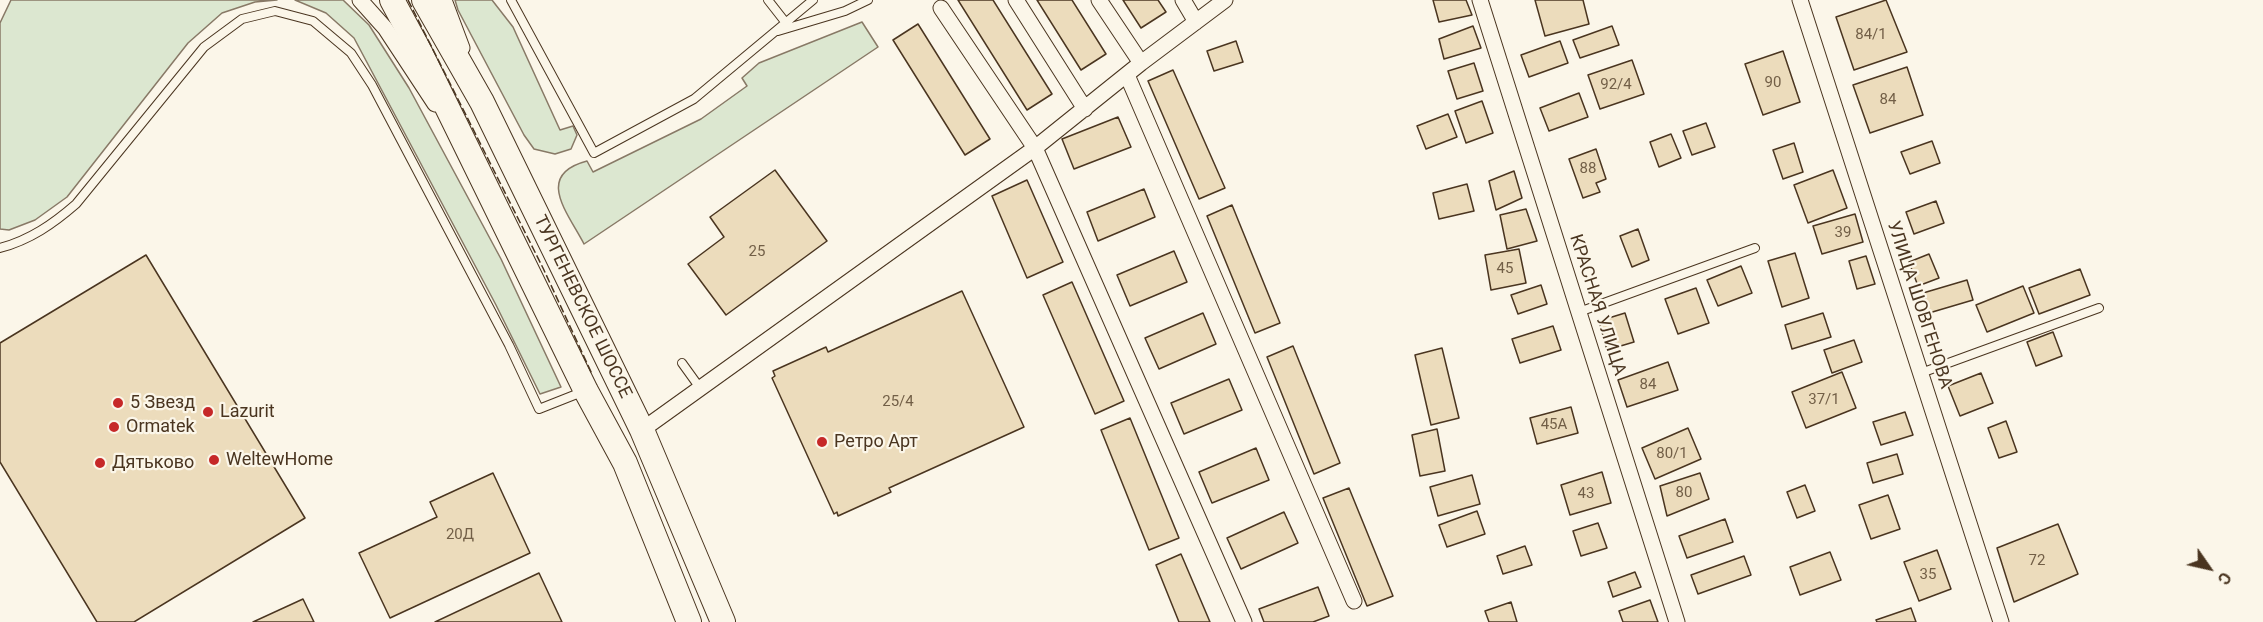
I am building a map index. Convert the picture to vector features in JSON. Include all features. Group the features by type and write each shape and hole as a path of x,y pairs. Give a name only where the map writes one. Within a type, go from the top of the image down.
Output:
{"highway":[{"name":"ТУРГЕНЕВСКОЕ ШОССЕ","path":"392,0 420,52 586,391 625,463 689,622"},
{"name":"ТУРГЕНЕВСКОЕ ШОССЕ","path":"424,0 482,102 642,430 723,622"}],"street":[{"path":"360,0 385,28 473,162"},
{"path":"444,0 482,102"},
{"path":"1016,0 1085,109"},
{"path":"1099,0 1141,63"},
{"path":"1183,0 1196,22"},
{"path":"642,430 1035,148 1141,63 1225,0"},
{"name":"КРАСНАЯ УЛИЦА","path":"1480,0 1677,622"},
{"name":"УЛИЦА ШОВГЕНОВА","path":"1800,0 2001,622"},
{"path":"941,8 1035,148 1244,622"},
{"path":"1127,75 1354,601"}],"lane":[{"path":"511,0 594,153 694,99 813,0"},
{"path":"768,0 786,23"},
{"path":"774,33 845,10 868,0"},
{"path":"0,248 21,243 44,229 76,204 204,47 242,19 276,11 313,21 351,52 394,126 509,345 539,409 586,391"},
{"path":"1579,312 1755,248"},
{"path":"1921,373 2099,308"},
{"path":"682,363 700,388"}],"green space":[{"path":"11,0 277,0 255,2 222,13 188,43 67,197 35,220 9,230 0,229 0,23"},
{"path":"295,0 343,0 369,25 409,88 501,259 561,387 540,394 496,305 354,38 326,13"},
{"path":"455,0 492,0 513,27 560,130 573,126 577,135 571,149 555,154 534,149 524,135 458,10"},
{"path":"862,22 878,47 584,244 560,196 559,185 562,176 571,167 587,161 593,172 701,119 747,86 742,78 759,63"}],"building":[{"path":"958,0 993,0 1052,94 1027,110"},
{"path":"1037,0 1072,0 1106,54 1081,70"},
{"path":"1123,0 1158,0 1166,12 1141,28"},
{"path":"1433,0 1466,0 1472,15 1439,22"},
{"path":"1535,0 1583,0 1589,24 1545,36"},
{"path":"1886,0 1907,52 1854,70 1836,17"},
{"path":"918,24 990,139 965,155 893,40"},
{"path":"1473,26 1481,48 1444,59 1439,39"},
{"path":"1612,26 1619,45 1580,58 1573,40"},
{"path":"1236,41 1243,62 1214,71 1207,51"},
{"path":"1560,41 1568,63 1529,77 1521,55"},
{"path":"1783,51 1800,102 1763,115 1745,64"},
{"path":"1632,60 1644,94 1600,109 1588,75"},
{"path":"1474,63 1483,91 1457,99 1448,71"},
{"path":"1907,67 1923,115 1870,133 1853,85"},
{"path":"1173,70 1225,188 1199,199 1148,81"},
{"path":"1579,93 1588,117 1549,131 1540,108"},
{"path":"1482,101 1493,133 1466,143 1455,111"},
{"path":"1448,114 1457,137 1426,149 1417,126"},
{"path":"1118,117 1131,147 1074,169 1062,139"},
{"path":"1706,123 1715,147 1692,155 1683,131"},
{"path":"1671,134 1681,158 1659,167 1650,142"},
{"path":"1932,141 1940,163 1910,174 1901,152"},
{"path":"1794,143 1803,172 1783,179 1773,150"},
{"path":"1596,149 1606,179 1596,183 1600,192 1583,198 1569,159"},
{"path":"775,170 827,241 726,315 688,264 724,237 710,217"},
{"path":"1833,170 1847,208 1808,223 1794,185"},
{"path":"1514,171 1522,198 1496,210 1489,181"},
{"path":"1027,180 1063,262 1027,278 992,196"},
{"path":"1467,184 1474,211 1439,219 1433,193"},
{"path":"1144,189 1155,217 1098,241 1087,212"},
{"path":"1936,201 1944,223 1914,234 1906,212"},
{"path":"1232,205 1280,323 1255,333 1207,216"},
{"path":"1526,209 1537,241 1507,249 1500,215"},
{"path":"1855,214 1863,242 1822,254 1813,226"},
{"path":"1638,229 1649,260 1632,267 1620,236"},
{"path":"1519,249 1526,283 1491,290 1485,255"},
{"path":"1174,251 1187,282 1130,306 1117,275"},
{"path":"1795,253 1809,298 1782,307 1768,261"},
{"path":"1929,254 1939,278 1918,286 1909,262"},
{"name":"5 Звезд","path":"146,255 305,518 134,622 97,622 0,462 0,343"},
{"path":"1866,256 1875,284 1857,289 1849,261"},
{"path":"1741,266 1752,293 1718,306 1707,280"},
{"path":"2080,269 2090,295 2039,314 2029,288"},
{"path":"1967,280 1973,300 1929,313 1923,293"},
{"path":"1072,282 1124,401 1095,414 1043,295"},
{"path":"1541,285 1547,304 1518,314 1511,295"},
{"path":"2023,286 2034,313 1987,332 1976,305"},
{"path":"1696,288 1709,323 1678,334 1665,299"},
{"path":"962,291 1024,427 889,488 891,492 838,516 837,512 834,514 772,378 775,376 773,371 826,347 828,352"},
{"path":"1203,313 1216,344 1159,369 1145,338"},
{"path":"1625,313 1634,342 1607,350 1599,321"},
{"path":"1823,313 1831,337 1792,349 1785,325"},
{"path":"1553,326 1561,350 1520,363 1512,339"},
{"path":"2053,332 2062,356 2036,366 2027,342"},
{"path":"1854,340 1862,362 1832,373 1824,350"},
{"path":"1293,346 1340,463 1314,474 1267,357"},
{"path":"1442,348 1459,418 1431,425 1415,355"},
{"path":"1668,362 1678,390 1627,407 1618,380"},
{"path":"1842,372 1856,408 1806,428 1792,392"},
{"path":"1981,373 1993,403 1960,416 1948,386"},
{"path":"1229,379 1242,410 1184,434 1171,403"},
{"path":"1571,407 1578,433 1537,444 1530,418"},
{"path":"1905,412 1913,435 1881,445 1873,422"},
{"path":"1130,418 1179,538 1149,550 1101,430"},
{"path":"2006,421 2017,452 1999,458 1988,428"},
{"path":"1688,428 1701,459 1655,479 1642,448"},
{"path":"1437,429 1445,471 1420,476 1412,435"},
{"path":"1256,448 1269,480 1212,503 1199,472"},
{"path":"1897,454 1903,474 1873,483 1867,463"},
{"path":"1602,472 1611,503 1570,515 1561,485"},
{"path":"493,473 530,553 390,618 359,553 437,517 430,502"},
{"path":"1700,473 1709,499 1667,516 1660,486"},
{"path":"1472,475 1480,504 1438,516 1430,487"},
{"path":"1805,485 1815,511 1797,518 1787,492"},
{"path":"1349,488 1393,596 1367,606 1323,498"},
{"path":"1888,495 1900,529 1871,539 1859,505"},
{"path":"1477,511 1485,534 1447,547 1439,525"},
{"path":"1284,512 1298,543 1241,569 1227,538"},
{"path":"1725,519 1733,542 1687,558 1679,536"},
{"path":"1598,523 1607,548 1581,556 1573,531"},
{"path":"2058,524 2078,574 2014,602 1997,548"},
{"path":"1525,546 1532,565 1503,574 1497,556"},
{"path":"1937,550 1951,589 1919,601 1904,562"},
{"path":"1830,552 1841,580 1800,595 1790,567"},
{"path":"1181,554 1210,622 1179,622 1156,565"},
{"path":"1744,556 1751,575 1698,594 1691,575"},
{"path":"1635,572 1641,587 1613,597 1608,582"},
{"path":"539,573 562,622 435,622"},
{"path":"1318,587 1329,616 1313,622 1264,622 1259,609"},
{"path":"303,599 314,622 253,622"},
{"path":"1650,600 1658,622 1623,622 1619,611"},
{"path":"1511,602 1517,622 1489,622 1485,611"},
{"path":"1911,608 1916,622 1877,622 1876,620"}],"fence":[{"path":"408,0 543,268 592,374"}],"place":[{"name":"5 Звезд","path":"118,403"},
{"name":"Lazurit","path":"208,412"},
{"name":"Ormatek","path":"114,427"},
{"name":"Ретро Арт","path":"822,442"},
{"name":"WeltewHome","path":"214,460"},
{"name":"Дятьково","path":"100,463"}]}
